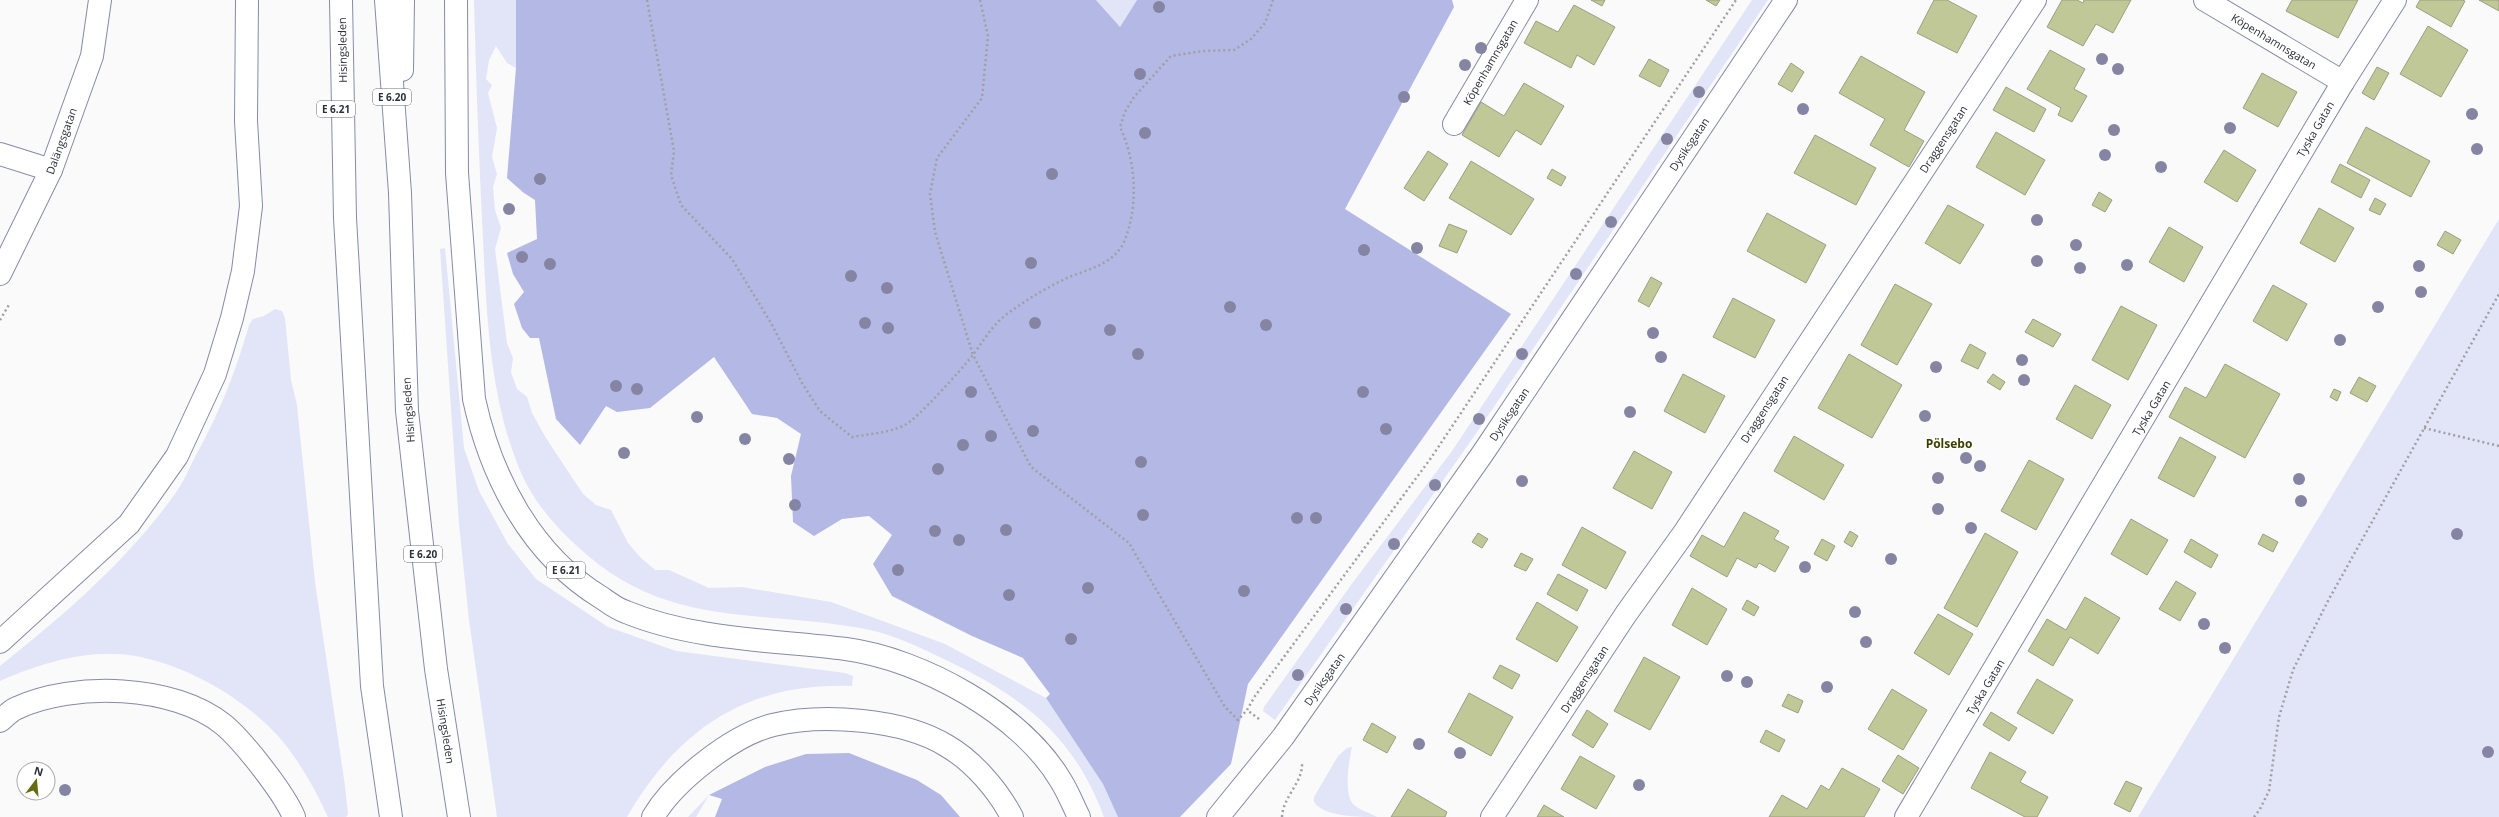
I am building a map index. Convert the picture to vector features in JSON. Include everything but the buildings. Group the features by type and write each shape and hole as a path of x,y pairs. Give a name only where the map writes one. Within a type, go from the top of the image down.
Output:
{"main road":[{"name":"Dalängsgatan","path":"0,274 51,170 92,56 100,0"},
{"path":"0,642 129,524 177,456 215,374 232,318 243,271 251,206 246,121 247,0"},
{"name":"E 6.21","path":"326,0 345,218"},
{"name":"Hisingsleden","path":"341,0 345,218 372,686 391,817"},
{"name":"Hisingsleden","path":"386,0 400,193 407,412 436,669 459,817"},
{"path":"400,193 403,0"},
{"name":"E 6.21","path":"456,0 457,173 474,398 481,432 494,466 521,519 548,553 583,586 624,612 669,626 848,650 895,662 957,687 992,708 1015,727 1061,780 1079,817"},
{"name":"Köpenhamnsgatan","path":"1454,124 1527,0"},
{"name":"Dysiksgatan","path":"1218,817 1283,737 1483,453 1786,0"},
{"name":"Draggensgatan","path":"1492,817 1626,614 1688,526 2035,0"},
{"name":"Köpenhamnsgatan","path":"2205,0 2343,82"},
{"name":"Tyska Gatan","path":"1906,817 2343,82 2395,0"},
{"path":"0,154 51,170"},
{"path":"0,721 15,708 50,695 119,690 157,696 196,709 223,724 249,751 294,817"},
{"path":"653,817 685,777 746,734 773,725 804,720 857,720 908,729 934,739 948,746 981,774 1012,817"}],"path":[{"path":"647,0 674,150 672,175 681,205 732,259 771,323 802,383 820,411 852,436 887,432 907,424 973,355 981,341 1005,316 1031,298 1068,278 1108,261 1123,243 1133,211 1133,186 1129,148 1120,127 1124,112 1134,97 1171,56 1202,51 1234,50 1251,39 1265,23 1273,0"},
{"path":"980,0 988,36 982,98 937,158 930,194 935,232 973,355 1031,467 1129,543 1225,707 1238,720 1247,710 1359,553 1431,458 1736,0"},
{"path":"2254,817 2269,791 2279,717 2293,670 2329,599 2499,294"},
{"path":"2424,428 2499,446"},
{"path":"1247,710 1298,750 1302,764 1302,774 1285,800 1282,817"}],"shaded area":[{"path":"474,0 516,0 516,68 507,63 496,46 489,60 486,79 492,85 488,93 497,128 492,157 497,174 493,187 495,210 501,228 495,249 507,343 513,358 511,372 517,389 527,397 532,413 546,438 583,494 596,505 611,510 628,543 640,557 655,570 669,570 709,588 742,587 831,602 945,644 1046,698 1103,784 1118,817 1104,817 1092,789 1078,764 1043,722 1000,689 975,675 910,643 870,630 716,612 680,604 645,592 611,573 577,546 546,514 527,485 511,447 503,418 492,360 486,300 483,240"},
{"path":"516,0 1096,0 1120,27 1137,0 1452,0 1454,7 1345,209 1511,314 1248,684 1231,764 1180,817 1118,817 1103,784 1046,698 1050,694 1023,658 972,636 892,596 873,564 892,535 869,516 842,519 814,536 793,522 791,476 801,434 777,418 752,414 714,357 650,408 617,412 606,406 580,445 556,419 539,338 530,338 522,328 514,304 524,292 513,274 507,253 537,239 535,200 524,193 507,178 516,68"},
{"path":"1096,0 1137,0 1120,27"},
{"path":"1752,0 1768,0 1477,432 1275,720 1263,711 1264,707 1351,585 1452,451"},
{"path":"2499,219 2499,817 2138,817"},
{"path":"445,248 464,448 479,491 508,544 536,579 608,627 676,651 845,673 853,676 852,686 814,687 780,692 748,702 719,717 693,736 669,759 647,786 627,817 497,817 469,620 459,524 440,249"},
{"path":"275,309 282,311 285,318 291,380 297,405 315,582 345,786 348,814 346,817 328,817 312,785 299,764 285,744 263,721 230,696 212,685 194,675 174,667 136,656 101,654 49,663 0,681 0,666 48,627 94,586 136,542 175,494 219,410 238,360 249,325 253,319 264,316"},
{"path":"1352,747 1348,778 1351,800 1356,807 1377,817 1342,815 1326,811 1314,802 1314,797 1338,756 1347,748"},
{"path":"849,753 917,780 941,795 960,817 715,817 722,799 709,795 765,767 806,754"},
{"path":"709,795 696,817 688,817"}],"district":[{"name":"Pölsebo","path":"1949,443"}]}
